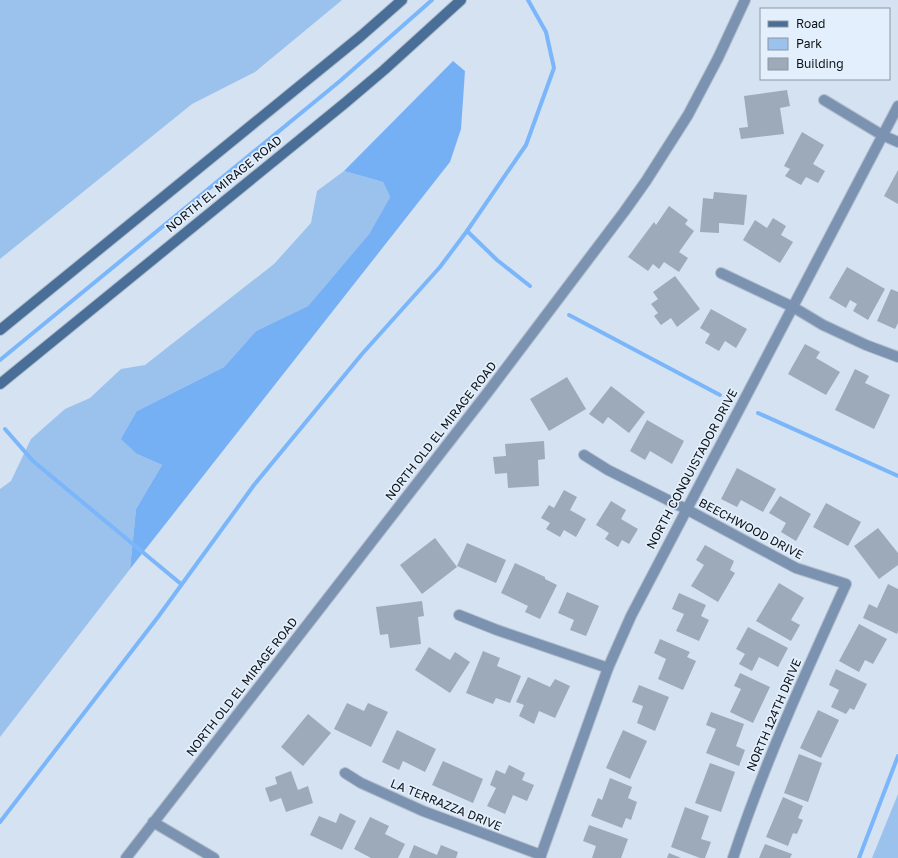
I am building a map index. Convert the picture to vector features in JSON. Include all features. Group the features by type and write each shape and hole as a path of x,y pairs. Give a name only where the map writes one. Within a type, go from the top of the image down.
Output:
{"main road":[{"path":"0,330 361,36 402,0"},
{"name":"NORTH EL MIRAGE ROAD","path":"0,384 345,103 384,70 461,0"}],"street":[{"name":"NORTH OLD EL MIRAGE ROAD","path":"126,858 548,315 624,212 688,115 718,58 745,0"},
{"path":"824,100 882,135 898,142"},
{"name":"NORTH CONQUISTADOR DRIVE","path":"540,857 608,668 631,616 898,106"},
{"path":"720,273 793,307 823,325 866,345 898,357"},
{"name":"BEECHWOOD DRIVE","path":"584,455 608,470 686,509 796,568 846,584"},
{"name":"NORTH 124TH DRIVE","path":"733,858 789,708 846,584"},
{"path":"459,615 497,630 608,668"},
{"name":"LA TERRAZZA DRIVE","path":"345,773 361,783 423,811 540,857"},
{"path":"153,822 214,858"}],"green space":[{"path":"0,0 342,0 255,72 192,104 0,259"},
{"path":"344,171 383,182 390,197 369,234 308,306 256,331 224,367 137,411 137,454 162,465 136,509 130,569 0,737 0,489 11,481 31,439 65,409 90,398 121,369 145,365 274,264 311,223 317,191"},
{"path":"898,794 898,858 872,858"}],"shaded area":[{"path":"453,61 465,71 461,129 450,162 130,569 136,509 162,465 137,454 121,439 137,411 224,367 256,331 308,306 369,234 390,197 383,182 344,171"}],"building":[{"path":"787,90 790,106 780,108 784,134 741,139 739,128 748,127 744,96"},
{"path":"802,132 824,145 813,164 825,171 818,183 806,177 801,185 785,176 790,169 784,166"},
{"path":"898,170 898,204 884,196"},
{"path":"714,192 747,195 744,225 719,223 719,233 700,232 703,198 713,199"},
{"path":"669,206 688,220 685,224 694,231 679,252 688,258 679,272 664,262 659,269 653,264 648,271 628,257 654,222 656,225"},
{"path":"773,218 786,226 781,235 793,242 780,263 743,240 755,220 767,228"},
{"path":"847,267 885,289 868,320 853,311 857,304 850,300 846,308 829,298"},
{"path":"675,276 700,309 677,327 671,318 661,325 654,316 658,313 651,304 658,299 653,292"},
{"path":"891,289 898,292 898,323 895,329 877,321"},
{"path":"711,309 747,329 736,348 725,341 719,351 705,343 710,334 700,328"},
{"path":"805,344 820,352 816,358 840,372 826,395 788,374"},
{"path":"855,369 869,376 865,383 890,395 874,429 835,410"},
{"path":"567,377 586,409 549,431 530,399"},
{"path":"611,386 645,412 629,433 608,417 603,424 589,414"},
{"path":"647,420 684,441 672,464 650,451 645,460 630,451"},
{"path":"544,441 545,459 538,460 539,486 508,488 507,473 495,474 493,457 506,456 505,444"},
{"path":"737,468 776,489 763,512 741,500 737,507 721,499"},
{"path":"564,490 577,497 570,510 586,519 576,537 564,530 560,537 546,529 550,523 541,518 549,505 554,508"},
{"path":"780,496 811,514 796,541 781,532 786,523 769,513"},
{"path":"611,501 626,510 621,519 638,529 629,544 622,540 618,547 605,539 609,533 596,525"},
{"path":"826,503 861,522 848,546 813,527"},
{"path":"878,528 898,553 898,565 879,579 854,546"},
{"path":"435,538 457,567 422,594 400,565"},
{"path":"467,543 506,560 496,583 457,566"},
{"path":"705,545 734,561 730,570 735,573 718,602 691,586 704,565 696,560"},
{"path":"515,563 545,577 545,579 557,585 540,619 525,612 528,606 501,593"},
{"path":"779,583 804,598 791,620 800,625 791,641 756,621"},
{"path":"888,584 898,589 897,634 863,618 869,604 877,608"},
{"path":"567,592 599,606 586,636 570,630 574,620 558,613"},
{"path":"679,593 706,605 701,616 709,620 699,641 676,631 684,614 672,609"},
{"path":"422,601 424,616 418,617 421,644 390,648 388,634 380,635 376,607"},
{"path":"859,624 887,639 873,664 865,660 859,672 839,661"},
{"path":"748,627 788,648 778,667 759,657 752,671 739,664 745,654 736,649"},
{"path":"660,639 690,652 687,657 696,661 683,690 658,679 666,659 654,653"},
{"path":"429,647 450,660 455,652 470,662 450,693 415,670"},
{"path":"483,651 500,658 497,666 521,676 510,703 496,698 493,704 466,693"},
{"path":"836,669 867,684 854,710 850,708 846,714 831,707 839,690 829,685"},
{"path":"740,673 770,687 753,723 730,712 741,689 734,686"},
{"path":"528,677 550,687 555,679 570,686 555,718 539,711 534,724 519,716 524,705 516,702"},
{"path":"639,685 669,697 655,731 637,723 643,706 632,702"},
{"path":"347,703 364,711 368,703 388,712 371,747 334,729"},
{"path":"818,710 839,720 821,758 800,748"},
{"path":"711,712 744,724 736,746 745,750 739,766 706,753 716,729 706,725"},
{"path":"308,714 331,733 303,766 281,747"},
{"path":"397,730 436,749 425,772 403,761 399,770 382,762"},
{"path":"623,730 647,741 630,779 606,768"},
{"path":"799,754 822,763 808,802 784,793"},
{"path":"443,761 483,779 473,803 432,785"},
{"path":"710,763 735,772 721,812 695,803"},
{"path":"509,765 525,773 522,780 534,785 527,801 513,795 505,814 487,806 496,788 490,785 496,770 505,774"},
{"path":"291,771 298,790 308,786 313,803 286,812 281,798 270,802 265,788 277,784 275,777"},
{"path":"610,778 632,787 628,798 637,802 631,820 626,818 622,828 591,816 598,798 602,800"},
{"path":"783,797 803,806 798,818 803,820 797,834 793,833 788,846 766,837"},
{"path":"685,807 709,816 701,839 711,842 705,858 700,858 671,847"},
{"path":"340,813 356,821 342,850 310,835 319,816 336,823"},
{"path":"370,817 389,826 385,834 405,844 398,858 371,858 354,849"},
{"path":"589,825 628,839 621,858 592,858 596,846 583,841"},
{"path":"765,844 792,854 790,858 759,858"},
{"path":"414,845 437,855 441,845 458,852 456,858 409,858"},
{"path":"669,853 681,858 667,858"}],"waterway":[{"path":"0,360 340,81 432,0"},
{"path":"0,822 158,617 254,485 362,354 440,267 467,231 526,145 554,68 546,32 528,0"},
{"path":"467,231 497,260 530,286"},
{"path":"569,315 720,395"},
{"path":"758,413 898,476"},
{"path":"5,429 33,461 181,584"},
{"path":"859,858 898,756"}]}
